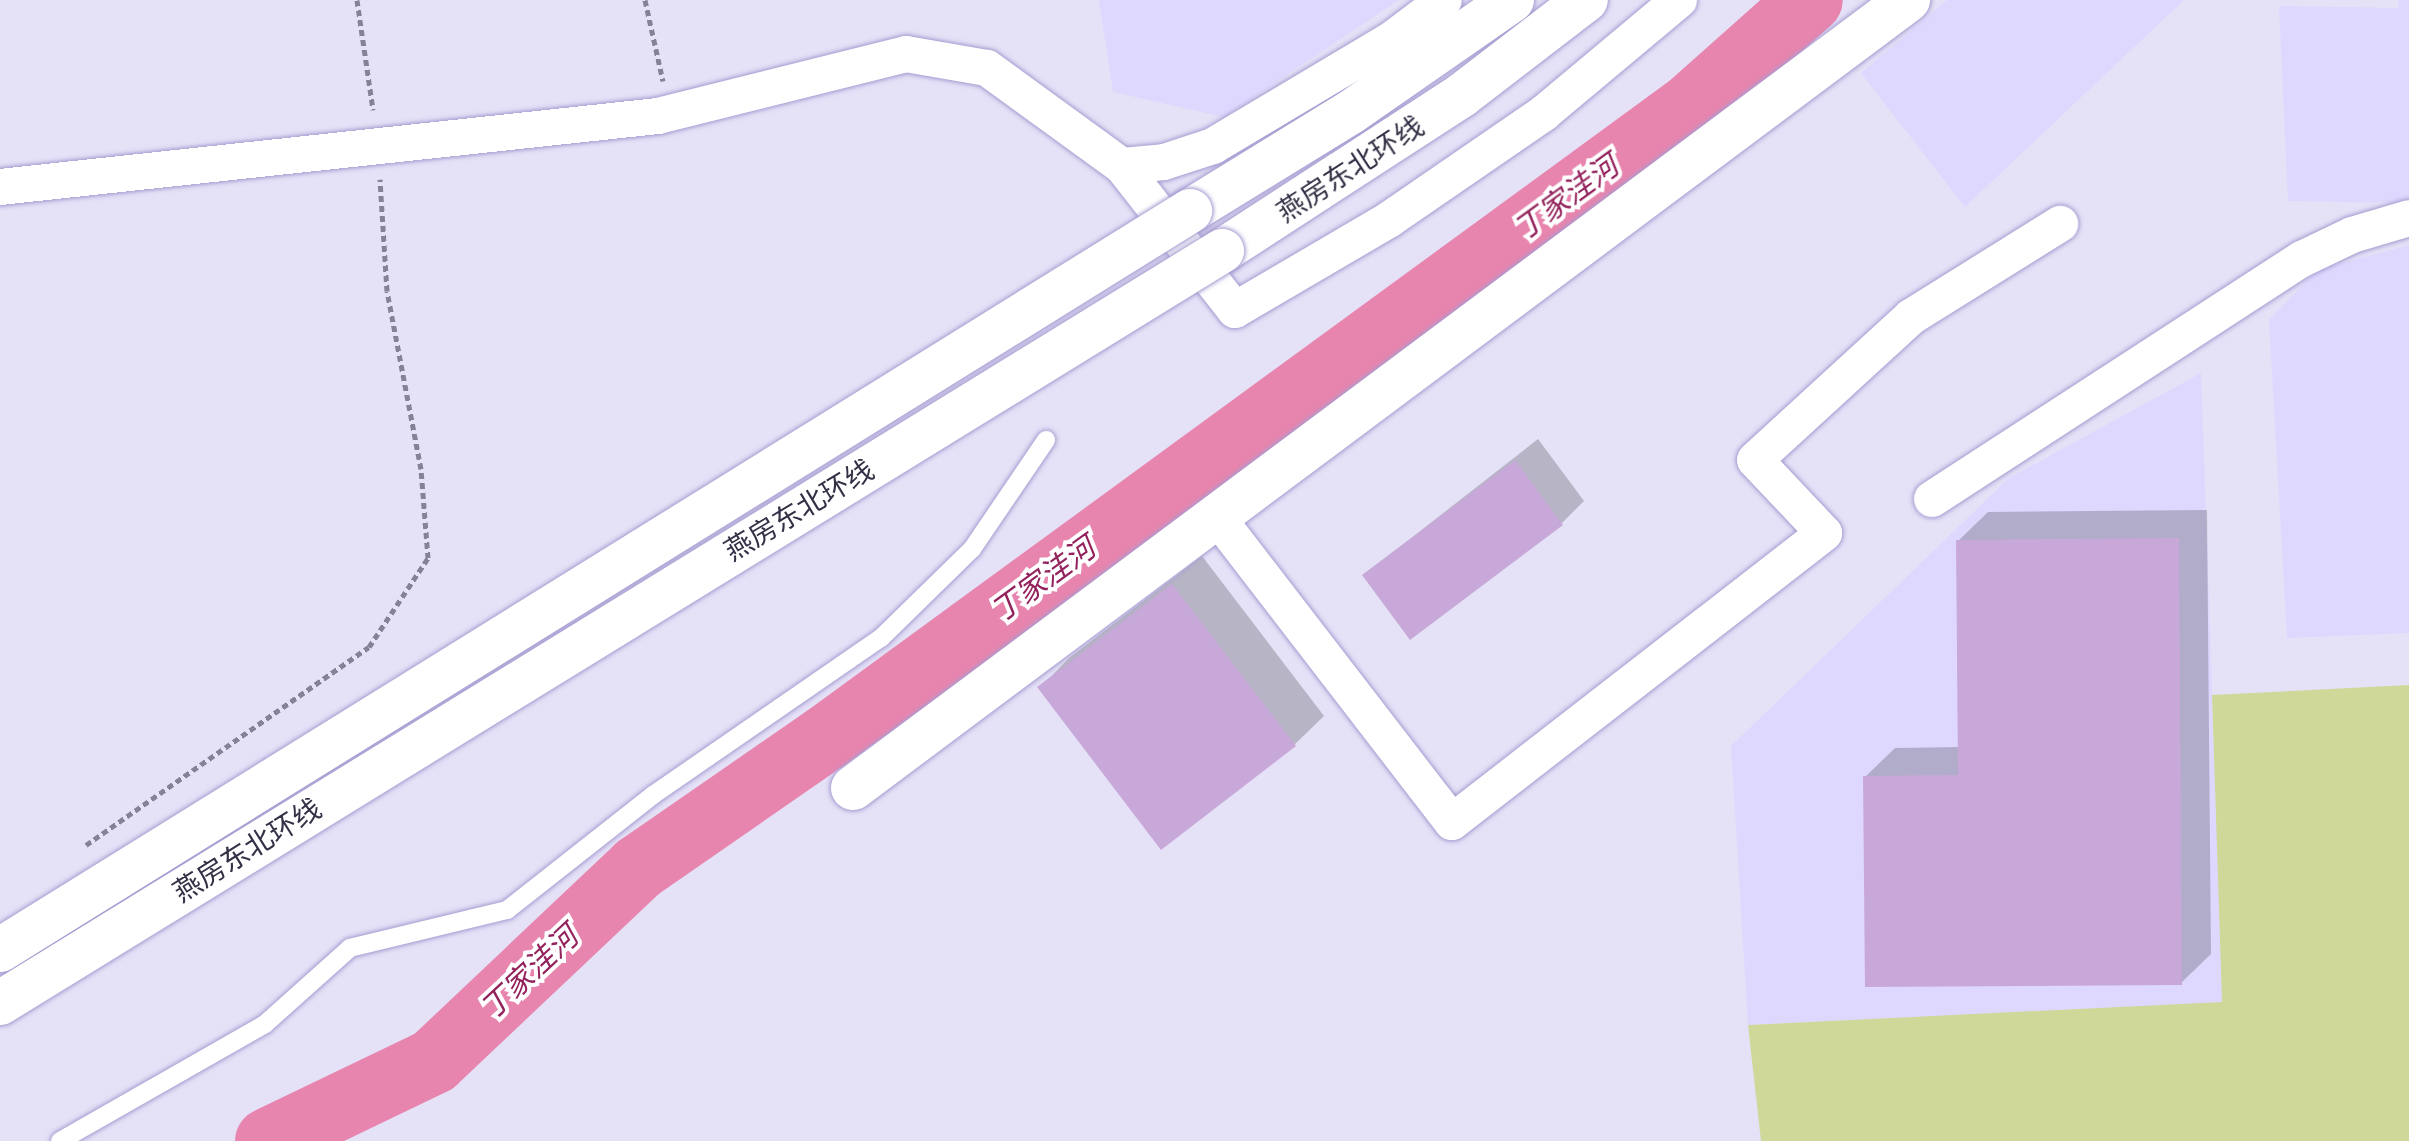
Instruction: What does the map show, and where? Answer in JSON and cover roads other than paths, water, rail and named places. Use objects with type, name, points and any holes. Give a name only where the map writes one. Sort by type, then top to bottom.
[{"type":"main road","name":"燕房东北环线","points":[[0,950],[1351,112],[1512,0]]},
{"type":"main road","name":"燕房东北环线","points":[[0,1003],[1222,251],[1462,95],[1586,0]]},
{"type":"main road","points":[[853,788],[1908,0]]},
{"type":"street","points":[[1122,166],[1164,162],[1213,146],[1391,40],[1444,0]]},
{"type":"street","points":[[0,187],[378,148],[670,113],[906,54],[987,68],[1122,166],[1235,310],[1390,219],[1544,113],[1679,0]]},
{"type":"street","points":[[1932,499],[2302,259],[2352,235],[2409,218]]},
{"type":"street","points":[[1217,517],[1452,822],[1824,533],[1755,460],[1911,317],[2060,224]]},
{"type":"lane","points":[[60,1141],[265,1024],[350,948],[507,910],[653,795],[881,638],[972,549],[1046,440]]},
{"type":"waterway","name":"丁家洼河","points":[[268,1141],[434,1061],[638,868],[826,738],[1691,106],[1810,0]]}]
